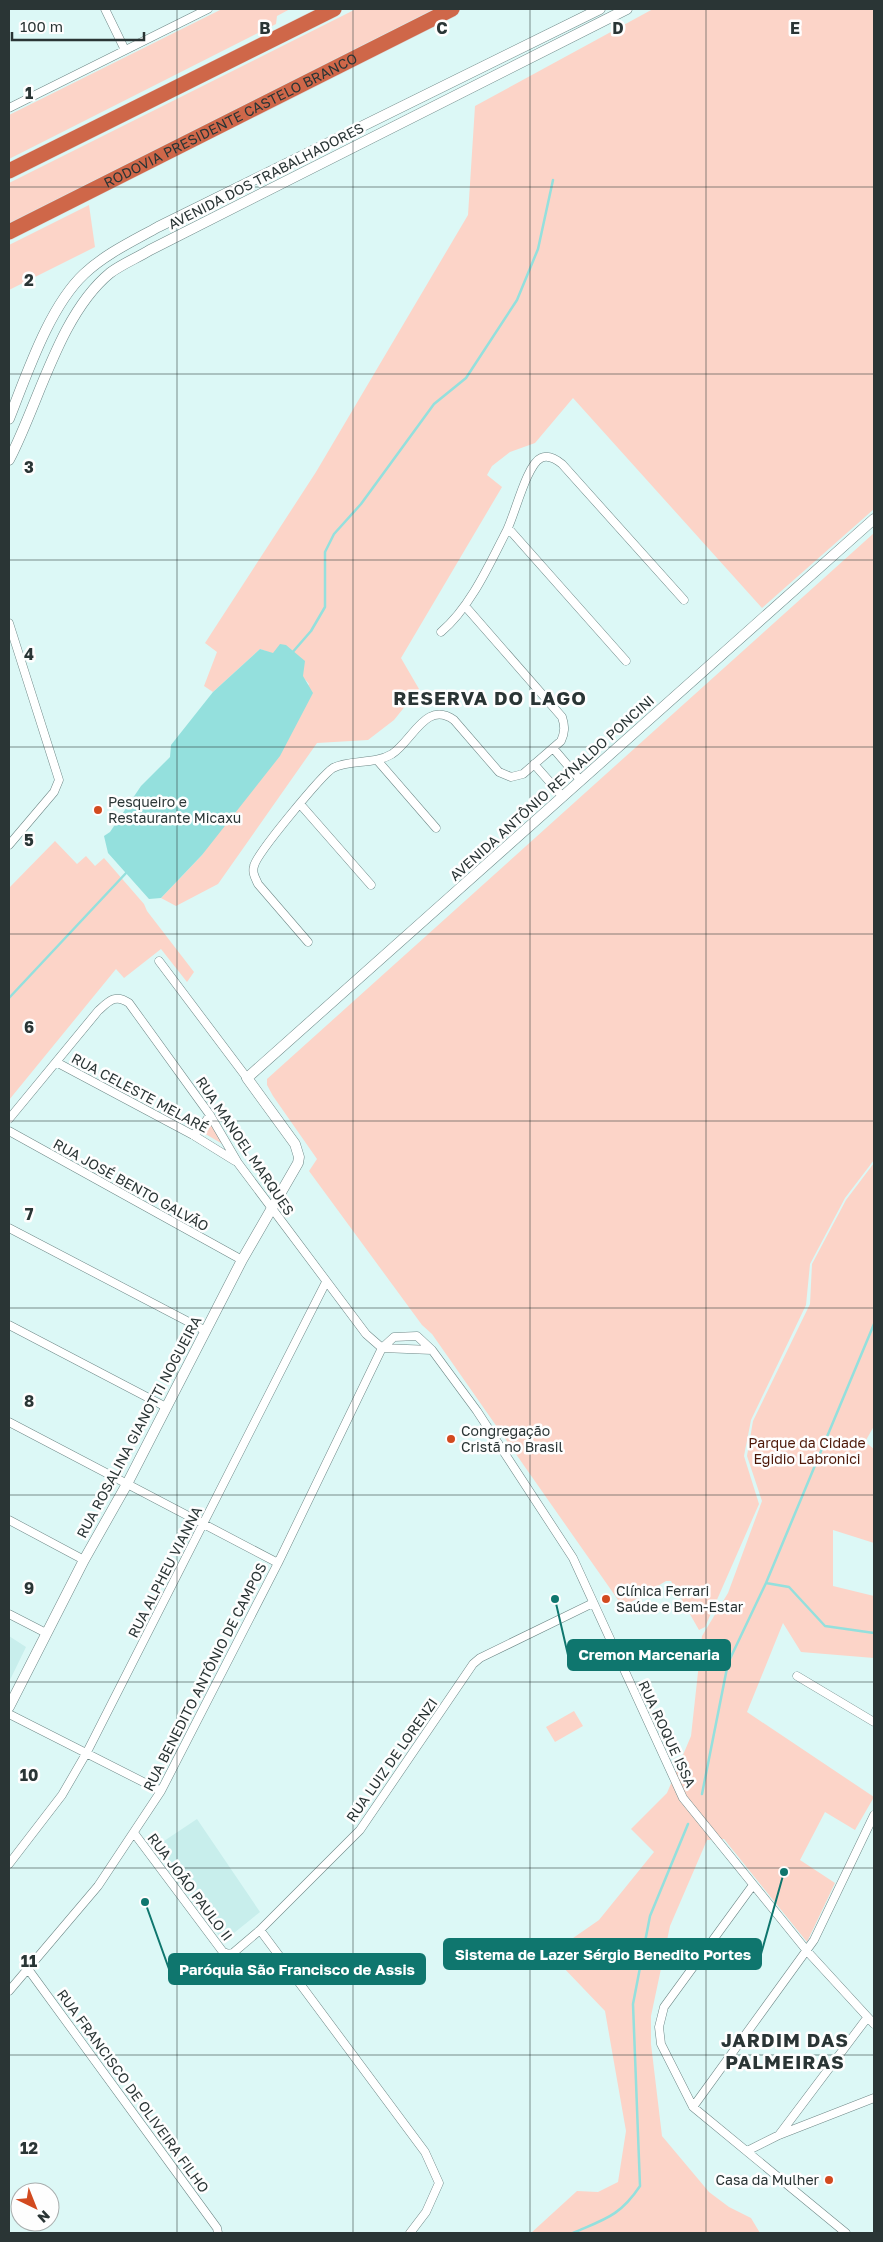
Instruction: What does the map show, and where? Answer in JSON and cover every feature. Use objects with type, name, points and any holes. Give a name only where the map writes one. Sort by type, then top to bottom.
[{"type":"highway","points":[[9,171],[334,9]]},
{"type":"highway","name":"RODOVIA PRESIDENTE CASTELO BRANCO","points":[[9,232],[452,9]]},
{"type":"street","points":[[105,9],[125,50]]},
{"type":"street","points":[[9,108],[208,9]]},
{"type":"street","name":"AVENIDA DOS TRABALHADORES","points":[[9,419],[55,311],[84,274],[104,258],[158,227],[600,9]]},
{"type":"street","name":"AVENIDA DOS TRABALHADORES","points":[[9,460],[57,351],[78,309],[93,290],[111,273],[150,250],[627,9]]},
{"type":"street","points":[[368,123],[373,136]]},
{"type":"street","points":[[441,632],[452,624],[465,606],[508,528],[533,466],[541,458],[553,458],[562,464],[684,600]]},
{"type":"street","name":"AVENIDA ANTÔNIO REYNALDO PONCINI","points":[[247,1078],[874,519]]},
{"type":"street","points":[[508,528],[626,661]]},
{"type":"street","points":[[308,942],[258,884],[253,874],[254,864],[261,852],[300,804],[333,768],[377,760],[391,754],[402,746],[429,716],[438,713],[454,720],[499,772],[512,777],[523,774],[561,741],[565,729],[562,717],[465,606]]},
{"type":"street","points":[[9,624],[59,780],[54,792],[9,845]]},
{"type":"street","points":[[552,748],[582,781]]},
{"type":"street","points":[[377,760],[436,828]]},
{"type":"street","points":[[534,764],[563,797]]},
{"type":"street","points":[[300,804],[372,885]]},
{"type":"street","points":[[159,961],[247,1078]]},
{"type":"street","name":"RUA MANOEL MARQUES","points":[[56,1062],[109,1001],[116,998],[129,1003],[210,1115],[238,1163],[366,1334],[382,1348]]},
{"type":"street","points":[[9,1119],[56,1062]]},
{"type":"street","name":"RUA CELESTE MELARÉ","points":[[56,1062],[193,1135],[238,1163]]},
{"type":"street","name":"RUA ROSALINA GIANOTTI NOGUEIRA","points":[[9,1707],[84,1560],[127,1484],[242,1260],[298,1163],[298,1152],[295,1144],[247,1078]]},
{"type":"street","points":[[193,1135],[202,1127],[210,1115]]},
{"type":"street","name":"RUA JOSÉ BENTO GALVÃO","points":[[9,1131],[242,1260]]},
{"type":"street","points":[[9,1228],[206,1331]]},
{"type":"street","name":"RUA ALPHEU VIANNA","points":[[9,1864],[62,1795],[87,1752],[326,1282]]},
{"type":"street","points":[[9,1325],[166,1407]]},
{"type":"street","name":"RUA ROQUE ISSA","points":[[382,1348],[394,1337],[417,1336],[432,1350],[477,1412],[573,1558],[683,1798],[807,1951],[874,2024]]},
{"type":"street","points":[[382,1348],[432,1350]]},
{"type":"street","name":"RUA BENEDITO ANTÔNIO DE CAMPOS","points":[[9,1991],[98,1886],[161,1791],[278,1562],[382,1348]]},
{"type":"street","points":[[9,1422],[278,1562]]},
{"type":"street","points":[[9,1520],[84,1560]]},
{"type":"street","name":"RUA LUIZ DE LORENZI","points":[[227,1954],[238,1950],[260,1930],[360,1830],[473,1664],[480,1658],[593,1603]]},
{"type":"street","points":[[9,1614],[46,1633]]},
{"type":"street","points":[[797,1676],[874,1722]]},
{"type":"street","points":[[9,1714],[161,1791]]},
{"type":"street","points":[[693,2107],[807,1951],[874,1815]]},
{"type":"street","name":"RUA JOÃO PAULO II","points":[[134,1833],[223,1952],[227,1954]]},
{"type":"street","points":[[753,1885],[664,2007],[660,2020],[661,2044],[693,2107],[846,2233]]},
{"type":"street","points":[[260,1930],[424,2152],[439,2183],[426,2212],[410,2233]]},
{"type":"street","name":"RUA FRANCISCO DE OLIVEIRA FILHO","points":[[28,1969],[217,2231],[226,2233]]},
{"type":"street","points":[[779,2134],[868,2018]]},
{"type":"street","points":[[747,2151],[779,2134],[874,2098]]},
{"type":"shaded area","points":[[9,1636],[26,1647],[9,1682]]},
{"type":"shaded area","points":[[197,1819],[260,1912],[229,1937],[219,1936],[158,1845]]},
{"type":"green space","points":[[222,9],[290,9],[277,16],[276,24],[9,159],[9,115]]},
{"type":"green space","points":[[356,9],[434,9],[9,223],[9,183]]},
{"type":"green space","points":[[653,9],[873,9],[874,11],[874,509],[762,608],[573,398],[535,443],[510,452],[492,466],[487,475],[502,487],[401,658],[419,689],[394,720],[368,740],[317,743],[218,884],[176,906],[161,898],[202,855],[309,684],[287,663],[260,649],[213,692],[204,686],[217,652],[205,643],[316,472],[468,215],[475,106]]},
{"type":"green space","points":[[89,205],[95,247],[9,290],[9,245]]},
{"type":"green space","points":[[874,533],[874,1160],[845,1198],[810,1264],[806,1305],[751,1420],[744,1456],[759,1504],[705,1627],[699,1630],[671,1581],[666,1581],[623,1607],[432,1334],[422,1325],[309,1171],[317,1159],[273,1096],[267,1085],[267,1079]]},
{"type":"green space","points":[[55,841],[77,864],[86,856],[95,866],[104,858],[144,904],[147,911],[194,972],[187,982],[161,949],[124,978],[116,969],[9,1100],[9,888]]},
{"type":"green space","points":[[212,1122],[226,1146],[202,1132]]},
{"type":"green space","name":"Parque da Cidade Egidio Labronici","points":[[874,1163],[874,1426],[865,1442],[874,1449],[874,1543],[833,1530],[833,1586],[874,1596],[874,1658],[801,1652],[783,1623],[747,1712],[874,1797],[855,1830],[825,1812],[800,1860],[835,1883],[807,1942],[724,1839],[707,1840],[670,1926],[651,2016],[651,2044],[662,2136],[709,2192],[729,2207],[751,2218],[760,2233],[531,2233],[577,2191],[598,2192],[618,2182],[626,2131],[605,2011],[560,1964],[563,1945],[599,1920],[654,1852],[631,1829],[667,1793],[691,1736],[702,1636],[728,1593],[762,1501],[747,1456],[753,1421],[810,1304],[812,1264],[846,1200]]},
{"type":"green space","points":[[574,1711],[583,1726],[555,1742],[546,1727]]},
{"type":"water","points":[[280,644],[286,645],[305,661],[303,676],[313,693],[280,756],[202,855],[161,898],[149,899],[108,853],[104,836],[110,832],[141,786],[170,757],[171,745],[213,692],[260,649],[273,653]]},
{"type":"waterway","points":[[291,654],[311,631],[325,607],[325,552],[334,534],[361,504],[434,404],[466,378],[517,300],[538,249],[553,180]]},
{"type":"waterway","points":[[9,998],[127,872]]},
{"type":"waterway","points":[[702,1794],[728,1663],[766,1583],[874,1324]]},
{"type":"waterway","points":[[766,1583],[789,1587],[825,1626],[874,1633]]},
{"type":"waterway","points":[[573,2233],[611,2216],[626,2204],[640,2186],[633,2004],[650,1916],[688,1824]]},
{"type":"place","name":"Pesqueiro e Restaurante Micaxu","points":[[98,810]]},
{"type":"place","name":"Congregação Cristã no Brasil","points":[[451,1439]]},
{"type":"place","name":"Cremon Marcenaria","points":[[555,1599]]},
{"type":"place","name":"Clínica Ferrari Saúde e Bem-Estar","points":[[606,1599]]},
{"type":"place","name":"Sistema de Lazer Sérgio Benedito Portes","points":[[784,1872]]},
{"type":"place","name":"Paróquia São Francisco de Assis","points":[[145,1902]]},
{"type":"place","name":"Casa da Mulher","points":[[829,2180]]},
{"type":"district","name":"RESERVA DO LAGO","points":[[490,698]]},
{"type":"district","name":"JARDIM DAS PALMEIRAS","points":[[785,2051]]}]
